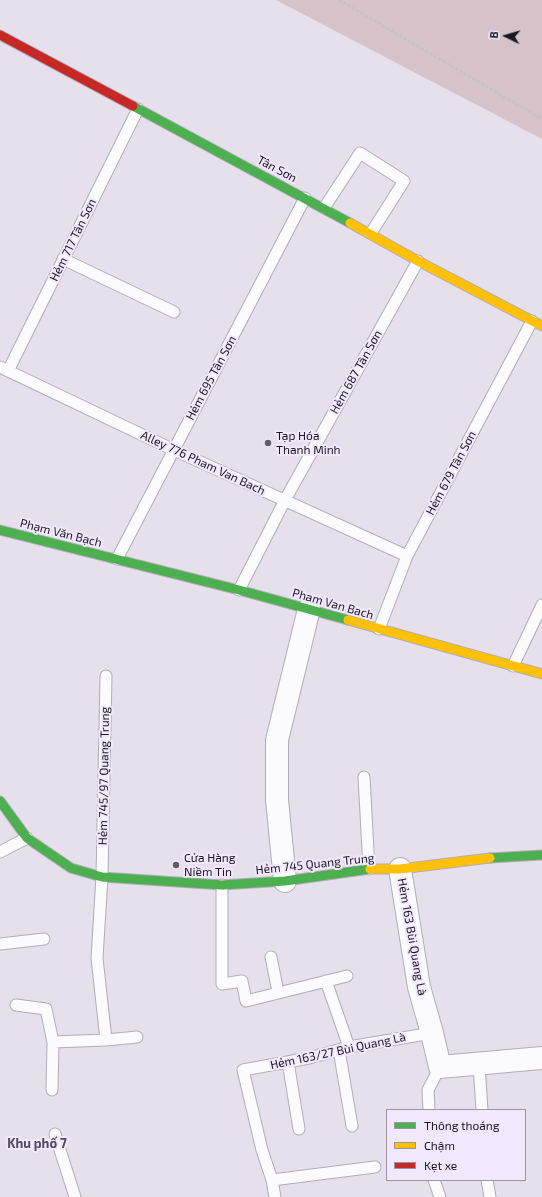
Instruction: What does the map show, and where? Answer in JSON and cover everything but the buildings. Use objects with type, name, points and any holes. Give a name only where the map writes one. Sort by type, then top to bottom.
[{"type":"street","name":"Tân Sơn","points":[[0,36],[542,326]]},
{"type":"street","name":"Phạm Văn Bạch","points":[[0,530],[117,559]]},
{"type":"street","name":"Pham Van Bach","points":[[117,559],[239,590],[542,674]]},
{"type":"street","points":[[285,881],[277,800],[278,740],[309,609]]},
{"type":"street","name":"Hẻm 745 Quang Trung","points":[[0,801],[27,838],[71,868],[102,877],[222,885],[285,881],[369,869],[400,869],[488,858],[542,855]]},
{"type":"street","name":"Hẻm 163 Bùi Quang Là","points":[[400,869],[419,987],[440,1068]]},
{"type":"street","points":[[440,1068],[542,1058]]},
{"type":"lane","name":"Hẻm 717 Tân Sơn","points":[[4,369],[64,259],[138,109]]},
{"type":"lane","points":[[324,208],[360,153],[404,181],[370,233]]},
{"type":"lane","name":"Hẻm 695 Tân Sơn","points":[[117,559],[305,198]]},
{"type":"lane","points":[[64,259],[174,312]]},
{"type":"lane","name":"Hẻm 687 Tân Sơn","points":[[239,590],[285,500],[418,261]]},
{"type":"lane","name":"Hẻm 679 Tân Sơn","points":[[379,629],[407,556],[532,321]]},
{"type":"lane","name":"Alley 776 Pham Van Bach","points":[[4,369],[174,450],[407,556]]},
{"type":"lane","points":[[513,666],[542,605]]},
{"type":"lane","name":"Hẻm 745/97 Quang Trung","points":[[106,676],[102,877],[97,958],[106,1040]]},
{"type":"lane","points":[[364,777],[369,869]]},
{"type":"lane","points":[[0,852],[27,838]]},
{"type":"lane","points":[[222,885],[222,984],[242,981],[246,1001],[347,976]]},
{"type":"lane","points":[[0,944],[44,939]]},
{"type":"lane","points":[[271,957],[278,992]]},
{"type":"lane","points":[[326,981],[344,1048],[352,1126]]},
{"type":"lane","points":[[16,1005],[46,1009],[53,1042],[52,1090]]},
{"type":"lane","name":"Hẻm 163/27 Bùi Quang Là","points":[[272,1180],[262,1150],[244,1070],[288,1062],[344,1048],[432,1033]]},
{"type":"lane","points":[[53,1042],[137,1037]]},
{"type":"lane","points":[[288,1062],[299,1129]]},
{"type":"lane","points":[[479,1064],[482,1109]]},
{"type":"lane","points":[[429,1109],[428,1090],[440,1068]]},
{"type":"lane","points":[[55,1134],[75,1197]]},
{"type":"lane","points":[[275,1197],[272,1180],[375,1167]]},
{"type":"lane","points":[[434,1181],[440,1197]]},
{"type":"lane","points":[[487,1181],[490,1197]]},
{"type":"path","points":[[339,0],[542,119]]},
{"type":"shaded area","points":[[276,0],[542,0],[542,139]]},
{"type":"traffic: fast","points":[[133,106],[350,223]]},
{"type":"traffic: fast","points":[[0,530],[239,590],[348,620]]},
{"type":"traffic: fast","points":[[0,801],[27,838],[71,868],[102,877],[222,885],[285,881],[370,869]]},
{"type":"traffic: fast","points":[[490,858],[542,855]]},
{"type":"traffic: slow","points":[[350,223],[418,261],[542,326]]},
{"type":"traffic: slow","points":[[348,620],[542,674]]},
{"type":"traffic: slow","points":[[370,869],[400,869],[490,858]]},
{"type":"traffic: jam","points":[[0,35],[133,106]]},
{"type":"place","name":"Tạp Hóa Thanh Minh","points":[[268,443]]},
{"type":"place","name":"Cửa Hàng Niềm Tin","points":[[176,865]]},
{"type":"district","name":"Khu phố 7","points":[[37,1144]]}]
